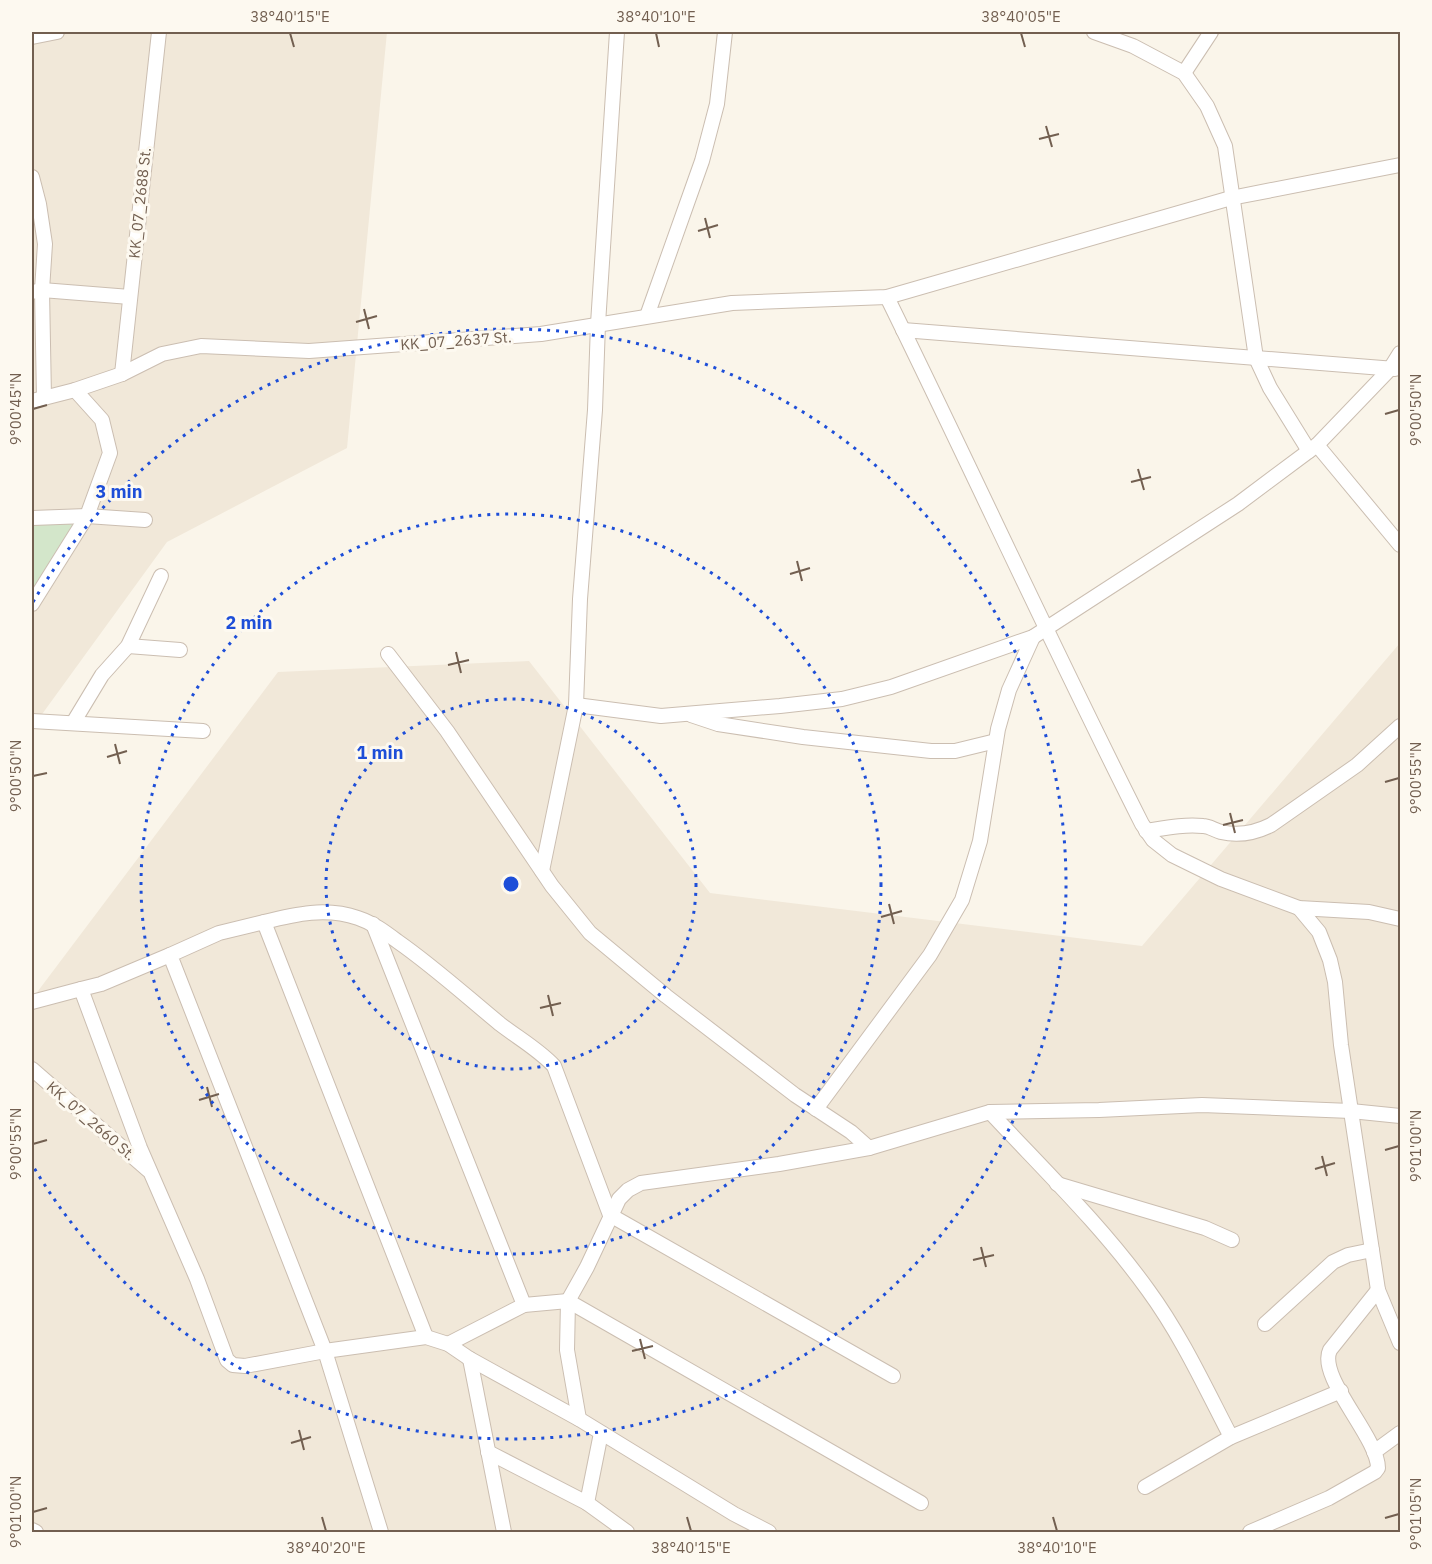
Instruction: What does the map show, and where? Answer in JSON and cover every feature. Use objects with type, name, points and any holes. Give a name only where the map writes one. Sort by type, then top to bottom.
[{"type":"street","points":[[32,37],[57,32]]},
{"type":"street","name":"KK_07_2688 St.","points":[[122,374],[159,32]]},
{"type":"street","points":[[542,871],[576,705],[580,600],[595,410],[598,324],[617,32]]},
{"type":"street","points":[[647,316],[702,160],[717,104],[725,32]]},
{"type":"street","points":[[1094,32],[1133,46],[1184,73],[1208,106],[1225,146],[1256,358],[1270,388],[1313,448],[1401,545]]},
{"type":"street","points":[[1184,73],[1211,32]]},
{"type":"street","name":"KK_07_2637 St.","points":[[38,400],[122,374],[162,354],[201,346],[309,351],[541,334],[732,303],[887,297],[1231,198],[1401,165]]},
{"type":"street","points":[[32,177],[35,205],[45,244],[37,291],[38,400]]},
{"type":"street","points":[[37,291],[130,297]]},
{"type":"street","points":[[887,297],[973,473],[1074,690],[1146,831],[1153,840],[1172,855],[1221,879],[1299,908],[1369,912],[1401,919]]},
{"type":"street","points":[[903,330],[1395,369]]},
{"type":"street","points":[[576,705],[661,716],[842,699],[891,687],[1033,638],[1238,504],[1313,448],[1395,369],[1401,353]]},
{"type":"street","points":[[32,604],[87,516],[110,453],[102,420],[75,390]]},
{"type":"street","points":[[32,518],[87,516],[145,520]]},
{"type":"street","points":[[73,723],[102,675],[128,646],[161,576]]},
{"type":"street","points":[[816,1109],[930,955],[962,900],[980,841],[996,741],[1009,690],[1033,638]]},
{"type":"street","points":[[128,646],[180,650]]},
{"type":"street","points":[[388,654],[447,731],[542,871],[590,933],[666,996],[816,1109],[851,1132],[869,1148]]},
{"type":"street","points":[[686,714],[718,724],[931,751],[955,751],[996,741]]},
{"type":"street","points":[[32,721],[203,731]]},
{"type":"street","points":[[1146,831],[1187,825],[1206,826],[1221,832],[1259,831],[1357,765],[1401,726]]},
{"type":"street","points":[[1299,908],[1319,932],[1330,960],[1378,1290],[1401,1343]]},
{"type":"street","points":[[32,1002],[101,984],[219,933],[297,913],[328,911],[373,924],[425,960],[502,1026],[542,1054],[554,1066],[610,1215],[893,1376]]},
{"type":"street","points":[[264,922],[426,1337]]},
{"type":"street","points":[[373,924],[524,1305]]},
{"type":"street","points":[[170,955],[325,1351],[381,1533]]},
{"type":"street","points":[[81,989],[151,1173],[197,1279],[227,1360],[233,1365],[244,1366],[325,1351],[426,1337],[448,1344],[470,1359],[579,1419],[769,1533]]},
{"type":"street","name":"KK_07_2660 St.","points":[[32,1069],[151,1173]]},
{"type":"street","points":[[579,1419],[567,1350],[567,1301],[587,1268],[619,1199],[628,1190],[641,1183],[779,1164],[869,1148],[990,1112],[1202,1105],[1351,1111],[1401,1116]]},
{"type":"street","points":[[990,1112],[1118,1250],[1149,1291],[1176,1333],[1231,1437]]},
{"type":"street","points":[[1057,1184],[1205,1228],[1233,1240]]},
{"type":"street","points":[[1265,1324],[1333,1262],[1348,1255],[1372,1250]]},
{"type":"street","points":[[1250,1533],[1321,1502],[1375,1472],[1378,1462],[1374,1452],[1341,1391],[1327,1356],[1378,1290]]},
{"type":"street","points":[[448,1344],[524,1305],[567,1301],[921,1503]]},
{"type":"street","points":[[470,1359],[504,1533]]},
{"type":"street","points":[[1145,1487],[1231,1437],[1341,1391]]},
{"type":"street","points":[[587,1503],[601,1433]]},
{"type":"street","points":[[1374,1452],[1401,1433]]},
{"type":"street","points":[[488,1452],[587,1503],[627,1533]]},
{"type":"street","points":[[32,1530],[36,1533]]},
{"type":"shaded area","points":[[32,32],[387,32],[347,448],[167,542],[32,728]]},
{"type":"shaded area","points":[[1400,643],[1400,1532],[32,1532],[32,999],[278,672],[529,661],[710,893],[1142,946]]},
{"type":"green space","points":[[87,516],[32,604],[32,518]]}]
